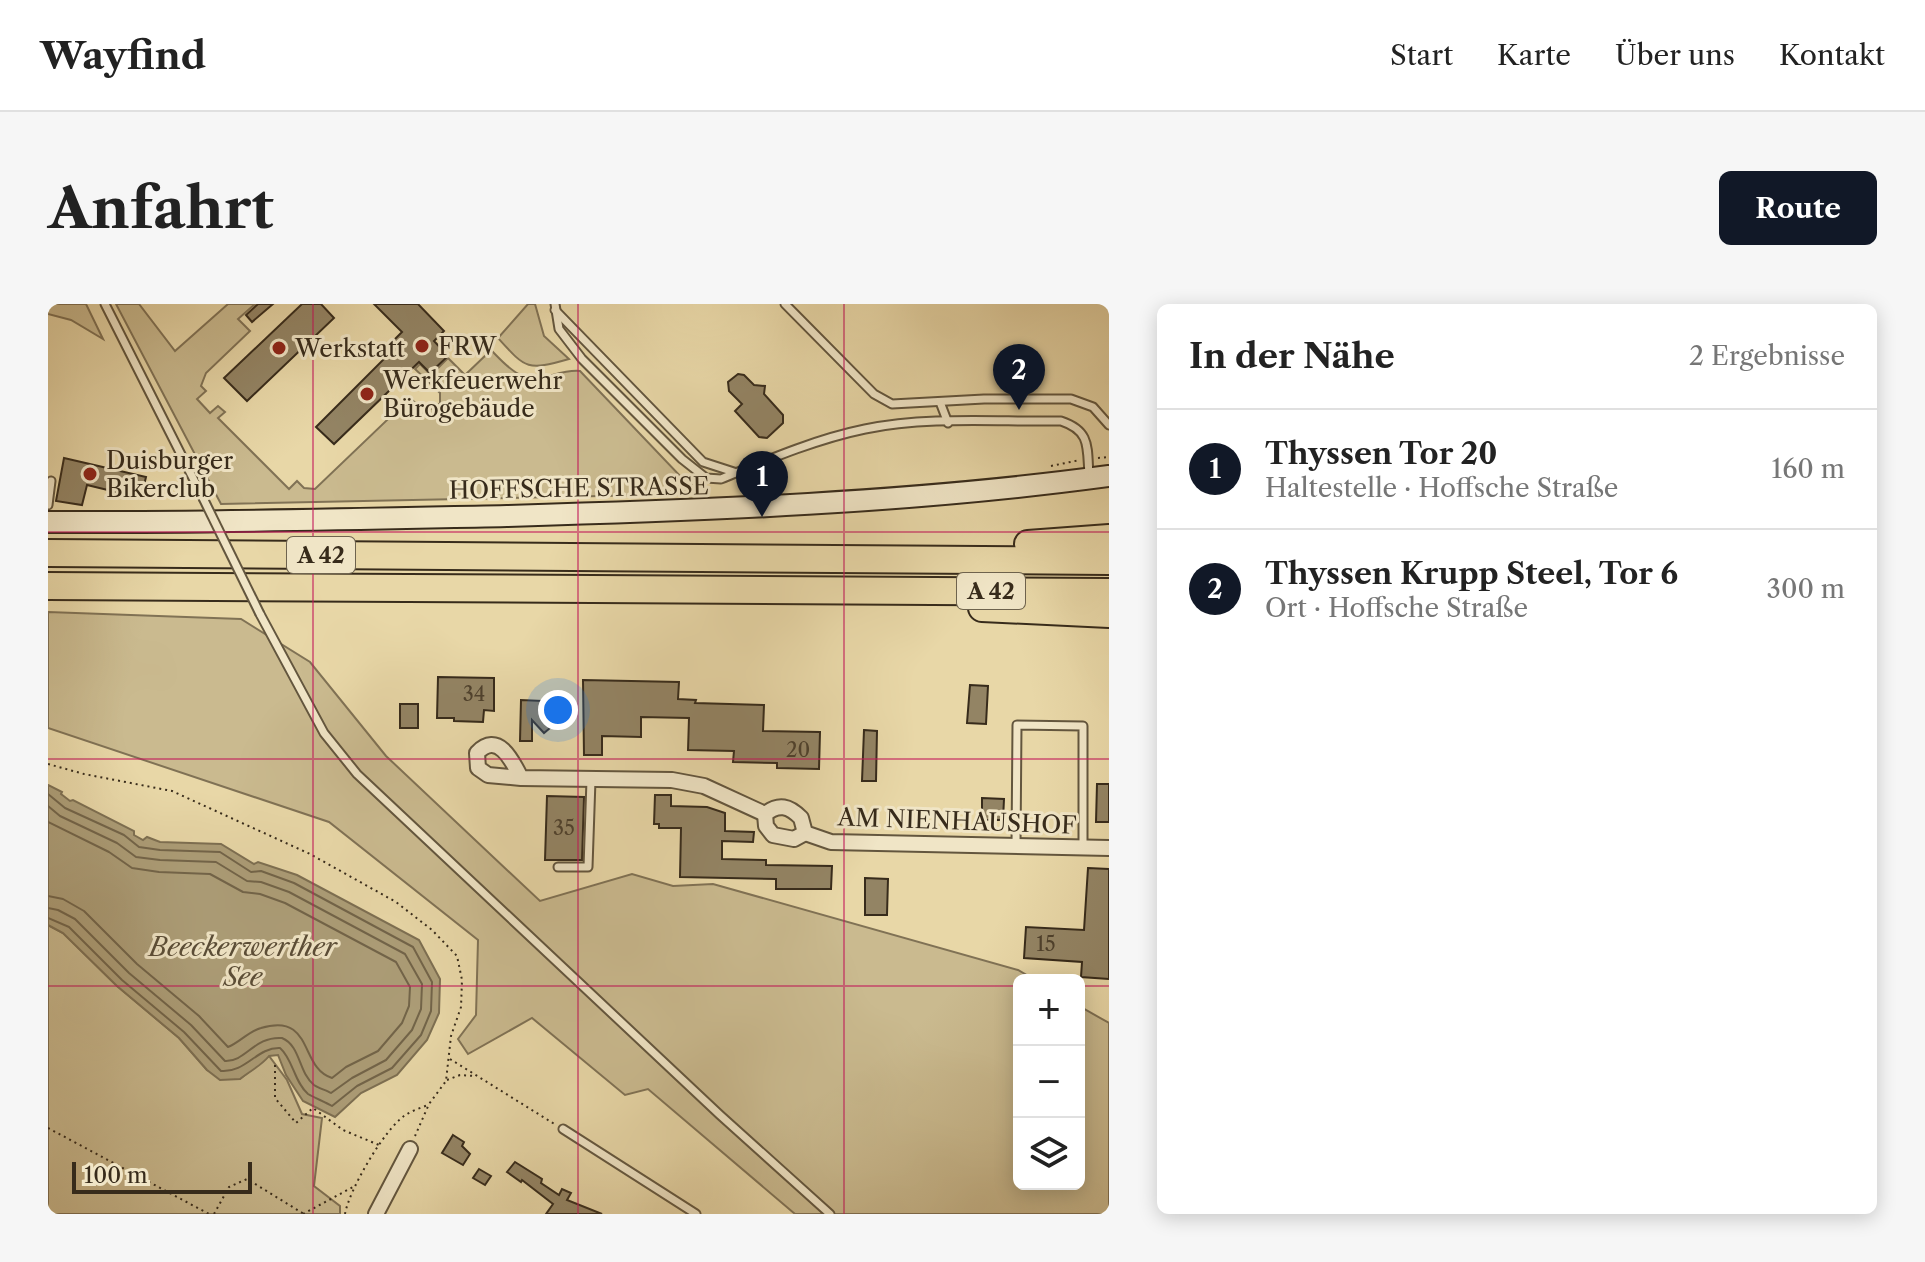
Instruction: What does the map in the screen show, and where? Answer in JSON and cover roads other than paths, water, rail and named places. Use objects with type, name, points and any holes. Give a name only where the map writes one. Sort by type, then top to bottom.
[{"type":"highway","points":[[909,560],[1004,545],[1109,538]]},
{"type":"highway","name":"A 42","points":[[48,553],[1109,561]]},
{"type":"highway","name":"A 42","points":[[48,586],[1109,592]]},
{"type":"highway","points":[[873,591],[927,607],[1109,614]]},
{"type":"street","name":"HOFFSCHE STRASSE","points":[[48,522],[205,523],[720,510],[897,499],[1099,477]]},
{"type":"street","name":"AM NIENHAUSHOF","points":[[521,778],[672,780],[704,786],[765,814]]},
{"type":"street","name":"AM NIENHAUSHOF","points":[[765,814],[774,807],[784,806],[793,810],[801,818],[805,833]]},
{"type":"street","name":"AM NIENHAUSHOF","points":[[765,814],[766,826],[773,835],[794,839],[805,833],[831,842],[1109,848]]},
{"type":"street","points":[[376,1214],[410,1149]]},
{"type":"lane","points":[[105,304],[260,614],[324,733],[357,774],[720,1115],[830,1214]]},
{"type":"lane","points":[[785,304],[860,381],[892,404],[1053,397],[1071,399],[1093,407],[1108,422]]},
{"type":"lane","points":[[555,307],[703,462],[737,473]]},
{"type":"lane","points":[[555,307],[559,329],[582,359],[682,459],[701,476],[710,479],[721,479],[826,439],[894,424],[1061,421],[1076,426],[1084,433],[1099,477]]},
{"type":"lane","points":[[940,402],[948,423]]},
{"type":"lane","points":[[892,404],[894,424]]},
{"type":"lane","points":[[48,505],[51,481]]},
{"type":"lane","points":[[1016,846],[1017,725],[1083,726],[1083,847]]},
{"type":"lane","points":[[558,867],[588,867],[591,778]]},
{"type":"lane","points":[[563,1129],[696,1214]]},
{"type":"water","name":"Beeckerwerther See","points":[[48,785],[62,792],[70,801],[134,831],[134,835],[143,840],[147,837],[160,842],[221,844],[254,864],[258,862],[297,875],[419,940],[440,979],[439,1013],[427,1040],[397,1075],[361,1093],[335,1117],[303,1101],[286,1075],[278,1055],[269,1056],[240,1079],[220,1080],[179,1038],[117,986],[63,933],[48,925]]},
{"type":"place","name":"FRW","points":[[422,346]]},
{"type":"place","name":"Werkstatt","points":[[279,348]]},
{"type":"place","name":"Werkfeuerwehr Bürogebäude","points":[[367,394]]},
{"type":"place","name":"Thyssen Krupp Steel, Tor 6","points":[[1019,410]]},
{"type":"place","name":"Duisburger Bikerclub","points":[[90,474]]},
{"type":"place","name":"Thyssen Tor 20","points":[[762,517]]}]
